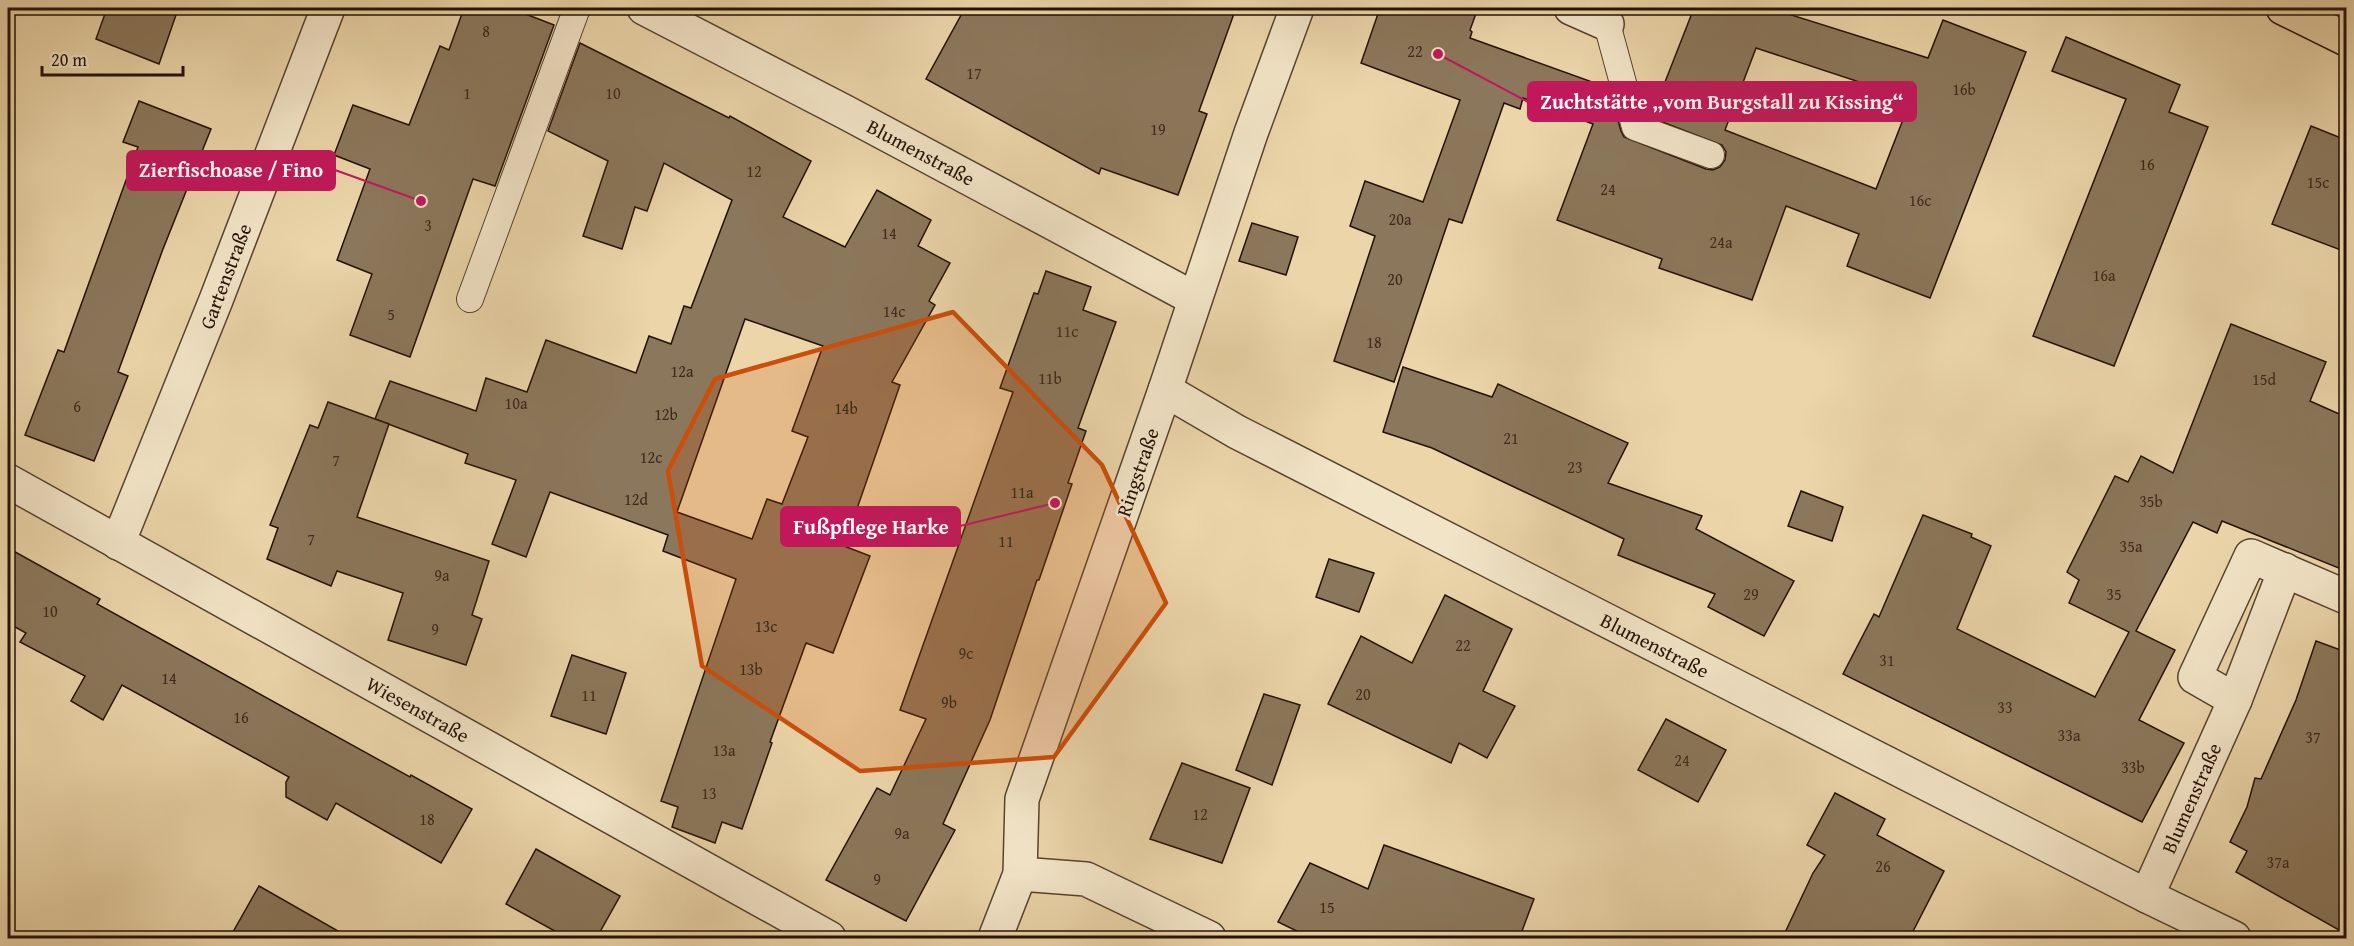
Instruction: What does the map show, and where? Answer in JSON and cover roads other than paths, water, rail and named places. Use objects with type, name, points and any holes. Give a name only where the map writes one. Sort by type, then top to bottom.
[{"type":"main road","points":[[2283,8],[2346,39]]},
{"type":"street","name":"Gartenstraße","points":[[118,543],[207,322],[328,8]]},
{"type":"street","name":"Blumenstraße","points":[[644,8],[855,117],[1195,299]]},
{"type":"street","name":"Ringstraße","points":[[995,939],[1020,874],[1022,799],[1165,390],[1251,133],[1297,8]]},
{"type":"street","points":[[1571,8],[1607,24]]},
{"type":"street","name":"Blumenstraße","points":[[1165,390],[1238,432],[2234,939]]},
{"type":"street","name":"Wiesenstraße","points":[[8,481],[829,939]]},
{"type":"street","points":[[2235,700],[2195,677],[2251,556],[2346,597]]},
{"type":"street","name":"Blumenstraße","points":[[2147,896],[2235,700],[2285,570]]},
{"type":"street","points":[[1020,874],[1086,879],[1209,939]]},
{"type":"lane","points":[[470,298],[577,8]]},
{"type":"lane","points":[[1607,24],[1635,128],[1711,155]]},
{"type":"place","name":"Zuchtstätte „vom Burgstall zu Kissing“","points":[[1438,54]]},
{"type":"place","name":"Zierfischoase / Fino","points":[[421,201]]},
{"type":"place","name":"Fußpflege Harke","points":[[1055,503]]}]
